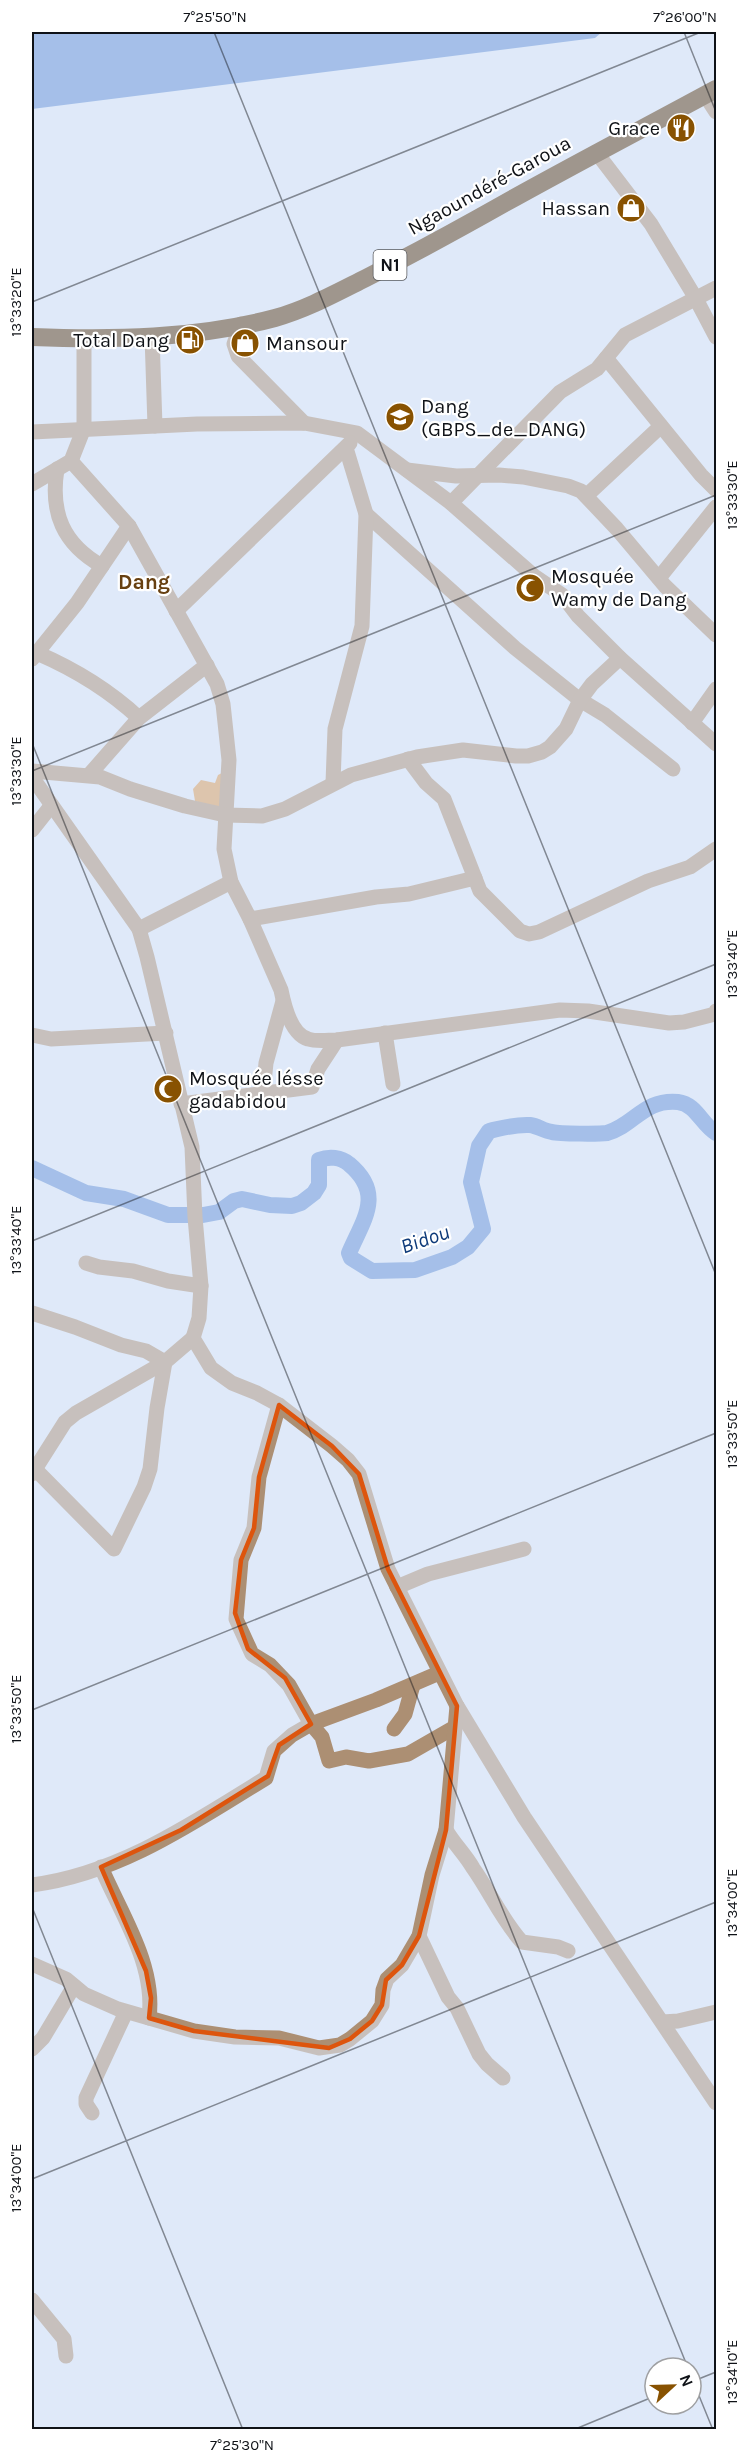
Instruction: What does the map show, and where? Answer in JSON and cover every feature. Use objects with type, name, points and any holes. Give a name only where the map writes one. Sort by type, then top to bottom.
[{"type":"highway","name":"Ngaoundéré-Garoua","points":[[32,336],[84,339],[152,336],[211,330],[273,318],[304,308],[436,242],[596,152],[711,92]]},
{"type":"street","points":[[711,92],[717,112]]},
{"type":"street","points":[[596,152],[651,224],[717,337]]},
{"type":"street","points":[[451,503],[560,392],[597,369],[625,335],[695,297],[717,288]]},
{"type":"street","points":[[241,324],[234,344],[238,356],[304,423]]},
{"type":"street","points":[[152,336],[156,426]]},
{"type":"street","points":[[32,484],[71,461],[84,428],[84,339]]},
{"type":"street","points":[[606,358],[701,475],[717,490]]},
{"type":"street","points":[[32,432],[84,428],[304,423],[357,433],[451,503],[534,576],[562,595],[578,616],[620,658],[717,744]]},
{"type":"street","points":[[586,496],[661,426]]},
{"type":"street","points":[[176,610],[276,512],[346,448],[357,433]]},
{"type":"street","points":[[333,783],[335,729],[362,626],[366,514],[346,448]]},
{"type":"street","points":[[71,461],[129,526],[207,665],[220,694],[227,730],[229,760],[224,849],[231,882],[250,919],[294,1025],[304,1038],[337,1040],[560,1010],[588,1011],[669,1023],[684,1022],[716,1013]]},
{"type":"street","points":[[57,469],[54,489],[60,521],[77,549],[102,566]]},
{"type":"street","points":[[404,469],[456,477],[499,474],[568,486],[586,496],[659,578],[717,635]]},
{"type":"street","points":[[659,578],[717,507]]},
{"type":"street","points":[[366,514],[515,648],[673,769]]},
{"type":"street","points":[[129,526],[77,603],[34,656],[101,688],[139,718]]},
{"type":"street","points":[[32,771],[90,775],[178,804],[225,815],[262,816],[285,809],[333,783],[360,772],[408,759],[464,750],[516,756],[528,756],[542,752],[550,747],[566,729],[580,700],[620,658]]},
{"type":"street","points":[[90,775],[139,718],[207,665]]},
{"type":"street","points":[[692,723],[717,689]]},
{"type":"street","points":[[408,759],[426,783],[444,799],[479,888],[520,931],[529,934],[539,932],[648,882],[690,867],[717,849]]},
{"type":"street","points":[[32,777],[139,929],[192,1147],[201,1286],[199,1318],[193,1338],[165,1362],[76,1413],[65,1422],[33,1471],[114,1549],[144,1487],[150,1469],[165,1362]]},
{"type":"street","points":[[32,830],[51,806]]},
{"type":"street","points":[[250,919],[376,897],[409,894],[475,878]]},
{"type":"street","points":[[139,929],[231,882]]},
{"type":"street","points":[[263,1092],[266,1063],[283,1001]]},
{"type":"street","points":[[32,1035],[51,1039],[166,1033]]},
{"type":"street","points":[[385,1033],[393,1084]]},
{"type":"street","points":[[181,1104],[312,1087],[318,1069],[337,1040]]},
{"type":"street","points":[[86,1263],[201,1286]]},
{"type":"street","points":[[32,1313],[121,1345],[146,1351],[165,1362]]},
{"type":"street","points":[[193,1338],[211,1368],[232,1383],[257,1393],[279,1406],[332,1446],[359,1474],[381,1552],[438,1673],[524,1817],[717,2103]]},
{"type":"street","points":[[279,1406],[259,1477],[254,1528],[241,1560],[235,1613],[248,1649],[255,1657],[285,1678],[311,1724],[322,1737],[327,1759],[331,1761],[346,1757],[369,1761],[413,1753],[455,1728]]},
{"type":"street","points":[[397,1587],[428,1574],[524,1550]]},
{"type":"street","points":[[32,1885],[79,1875],[101,1867],[128,1857],[181,1830],[266,1778],[274,1751],[279,1745],[311,1724],[438,1673]]},
{"type":"street","points":[[394,1729],[405,1714],[413,1684]]},
{"type":"street","points":[[32,1964],[66,1979],[84,1994],[126,2012],[194,2031],[218,2035],[279,2038],[319,2048],[340,2045],[350,2039],[372,2021],[382,2005],[383,1990],[387,1979],[402,1965],[419,1936],[432,1875],[446,1830],[457,1706]]},
{"type":"street","points":[[446,1830],[456,1848],[475,1869],[498,1910],[522,1942],[558,1947],[568,1951]]},
{"type":"street","points":[[101,1867],[146,1971],[151,1998],[149,2018]]},
{"type":"street","points":[[419,1936],[479,2054],[503,2078]]},
{"type":"street","points":[[32,2049],[43,2038],[74,1986]]},
{"type":"street","points":[[92,2113],[86,2104],[86,2098],[126,2012]]},
{"type":"street","points":[[663,2022],[717,2012]]},
{"type":"street","points":[[32,2300],[64,2339],[66,2356]]},
{"type":"highlighted area","points":[[279,1405],[332,1446],[359,1474],[388,1569],[457,1706],[446,1830],[419,1936],[402,1965],[386,1980],[382,2005],[372,2021],[350,2039],[329,2048],[194,2031],[149,2018],[151,1998],[146,1971],[101,1867],[181,1830],[268,1776],[279,1745],[311,1724],[285,1678],[248,1649],[235,1613],[241,1560],[254,1528],[259,1477]]},
{"type":"shaded area","points":[[222,773],[223,810],[195,801],[193,789],[201,780],[215,783],[218,775]]},
{"type":"water","points":[[32,32],[602,32],[595,38],[32,109]]},
{"type":"waterway","name":"Bidou","points":[[32,1168],[86,1193],[124,1199],[168,1215],[203,1215],[219,1212],[234,1201],[242,1199],[270,1205],[292,1206],[301,1203],[314,1193],[319,1185],[319,1160],[339,1159],[349,1164],[360,1175],[369,1197],[365,1218],[349,1253],[351,1258],[372,1271],[415,1270],[452,1257],[468,1247],[483,1229],[471,1182],[479,1146],[489,1131],[525,1125],[556,1133],[607,1133],[656,1104],[678,1102],[690,1107],[716,1133]]},
{"type":"place","name":"Grace","points":[[681,128]]},
{"type":"place","name":"Hassan","points":[[631,208]]},
{"type":"place","name":"Total Dang","points":[[190,340]]},
{"type":"place","name":"Mansour","points":[[245,343]]},
{"type":"place","name":"Dang (GBPS_de_DANG)","points":[[400,417]]},
{"type":"place","name":"Mosquée Wamy de Dang","points":[[530,588]]},
{"type":"place","name":"Mosquée lésse gadabidou","points":[[168,1089]]},
{"type":"district","name":"Dang","points":[[144,582]]}]
